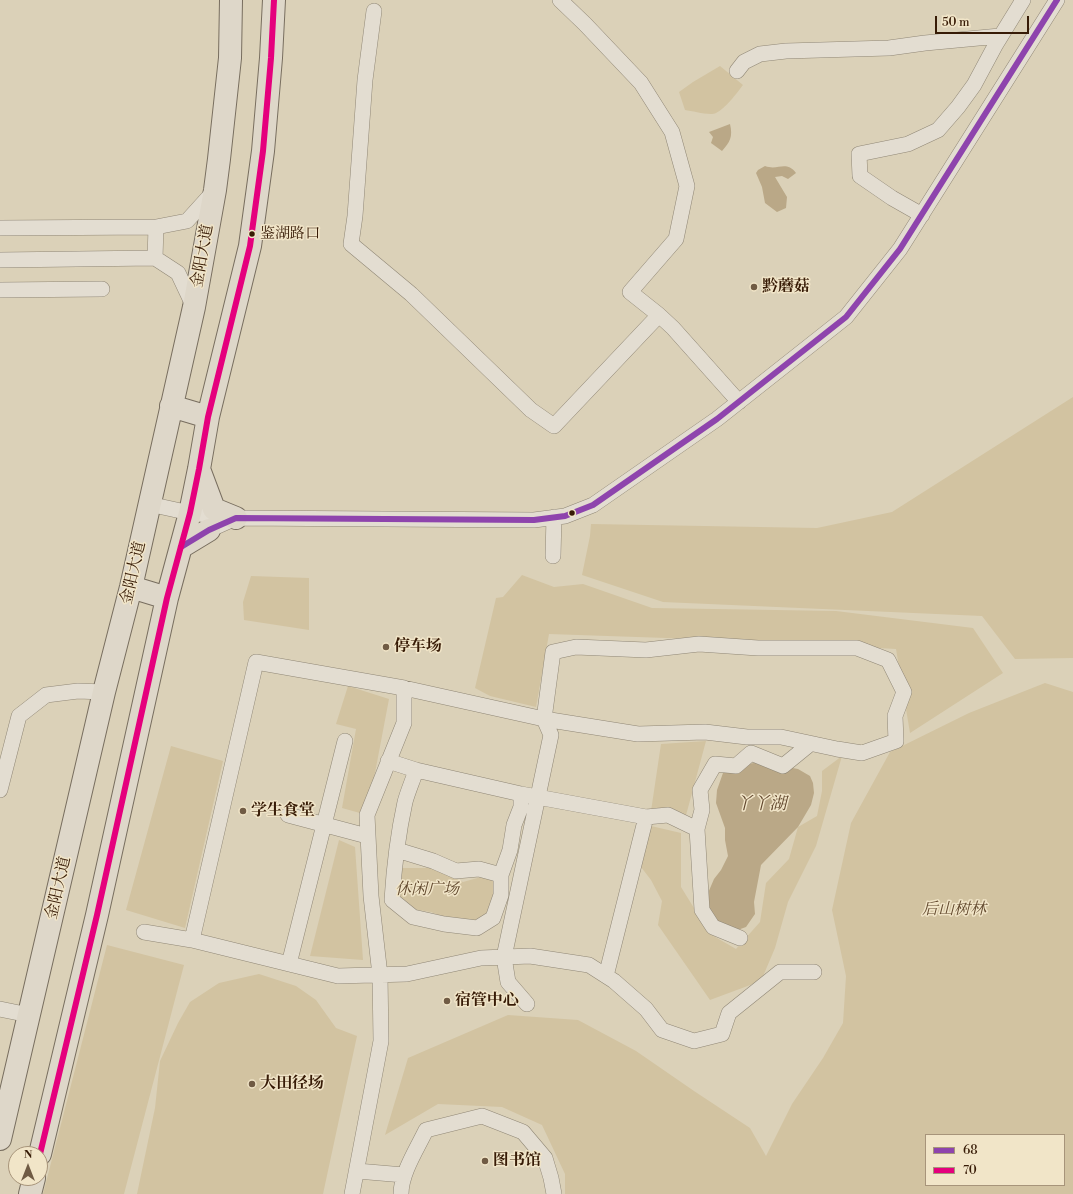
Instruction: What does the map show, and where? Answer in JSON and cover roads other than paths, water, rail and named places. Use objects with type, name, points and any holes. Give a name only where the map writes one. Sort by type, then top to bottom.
[{"type":"main road","name":"金阳大道","points":[[0,1139],[104,692],[131,588],[194,307],[215,190],[230,58],[231,0]]},
{"type":"main road","points":[[42,1146],[97,915],[167,598],[190,513],[208,417],[250,246],[263,151],[271,58],[274,0]]},
{"type":"main road","points":[[171,406],[208,417]]},
{"type":"main road","points":[[199,469],[214,509],[236,518]]},
{"type":"main road","points":[[181,547],[209,530]]},
{"type":"main road","points":[[131,588],[167,598]]},
{"type":"street","points":[[560,0],[641,83],[672,132],[686,186],[676,239],[630,292],[660,315],[673,328],[739,402]]},
{"type":"street","points":[[922,215],[892,198],[860,176],[859,154],[908,144],[938,130],[958,107],[974,85],[1000,36],[1023,0]]},
{"type":"street","points":[[149,504],[190,513],[236,518],[534,520],[565,516],[593,505],[739,402],[846,317],[900,249],[1058,0]]},
{"type":"street","points":[[374,11],[365,80],[355,216],[351,244],[411,294],[531,410],[554,426],[660,315]]},
{"type":"street","points":[[737,71],[744,62],[760,54],[786,51],[889,48],[924,43],[1000,36]]},
{"type":"street","points":[[0,228],[156,228],[187,221],[215,190]]},
{"type":"street","points":[[155,258],[156,228]]},
{"type":"street","points":[[0,260],[155,258],[178,273],[194,307]]},
{"type":"street","points":[[0,290],[102,289]]},
{"type":"street","points":[[553,556],[554,517]]},
{"type":"street","points":[[209,530],[236,518]]},
{"type":"street","points":[[192,940],[256,662],[404,688],[544,719],[638,734],[704,732],[747,738],[781,738],[862,753],[896,742],[895,716],[904,692],[888,660],[857,648],[758,648],[699,644],[646,650],[576,647],[553,652],[544,719],[550,735],[504,957],[508,982],[527,1004]]},
{"type":"street","points":[[352,1194],[381,1040],[380,975],[371,896],[366,814],[404,723],[404,688]]},
{"type":"street","points":[[0,790],[19,716],[46,694],[78,691],[104,692]]},
{"type":"street","points":[[290,964],[345,741]]},
{"type":"street","points":[[740,938],[713,927],[702,910],[697,829],[702,810],[700,790],[715,764],[736,766],[751,752],[782,766],[810,744]]},
{"type":"street","points":[[388,762],[416,770],[521,794],[646,817],[668,815],[697,829]]},
{"type":"street","points":[[416,770],[406,801],[397,850],[392,900],[413,916],[444,924],[477,928],[493,918],[501,895],[501,875],[510,850],[514,824],[521,807],[521,794]]},
{"type":"street","points":[[288,815],[368,836]]},
{"type":"street","points":[[606,976],[646,817]]},
{"type":"street","points":[[397,850],[433,861],[456,871],[479,869],[501,875]]},
{"type":"street","points":[[144,932],[192,940],[338,976],[407,974],[481,958],[530,956],[589,965],[614,981],[646,1009],[662,1030],[694,1040],[722,1034],[730,1013],[780,972],[814,972]]},
{"type":"street","points":[[0,1009],[29,1015]]},
{"type":"street","points":[[401,1194],[401,1186],[404,1175],[426,1130],[482,1116],[523,1132],[546,1158],[552,1178],[554,1194]]},
{"type":"street","points":[[357,1170],[404,1175]]},
{"type":"water","points":[[730,124],[730,139],[722,151],[711,143],[713,137],[709,132]]},
{"type":"water","points":[[765,166],[785,166],[789,167],[796,173],[788,179],[782,176],[775,177],[787,197],[786,208],[777,212],[765,203],[762,187],[756,173]]},
{"type":"water","name":"丫丫湖","points":[[760,762],[798,769],[810,776],[813,783],[814,793],[811,805],[798,827],[761,865],[754,902],[755,914],[746,927],[732,932],[718,926],[707,908],[708,893],[714,879],[721,870],[728,856],[725,840],[725,828],[716,803],[717,790],[723,773],[736,766]]},
{"type":"place","name":"鉴湖路口","points":[[252,234]]},
{"type":"place","name":"黔蘑菇","points":[[754,287]]},
{"type":"place","name":"停车场","points":[[386,647]]},
{"type":"place","name":"学生食堂","points":[[243,811]]},
{"type":"place","name":"宿管中心","points":[[447,1001]]},
{"type":"place","name":"大田径场","points":[[252,1084]]},
{"type":"place","name":"图书馆","points":[[485,1161]]},
{"type":"park label","name":"休闲广场","points":[[427,890]]},
{"type":"park label","name":"后山树林","points":[[954,910]]}]
